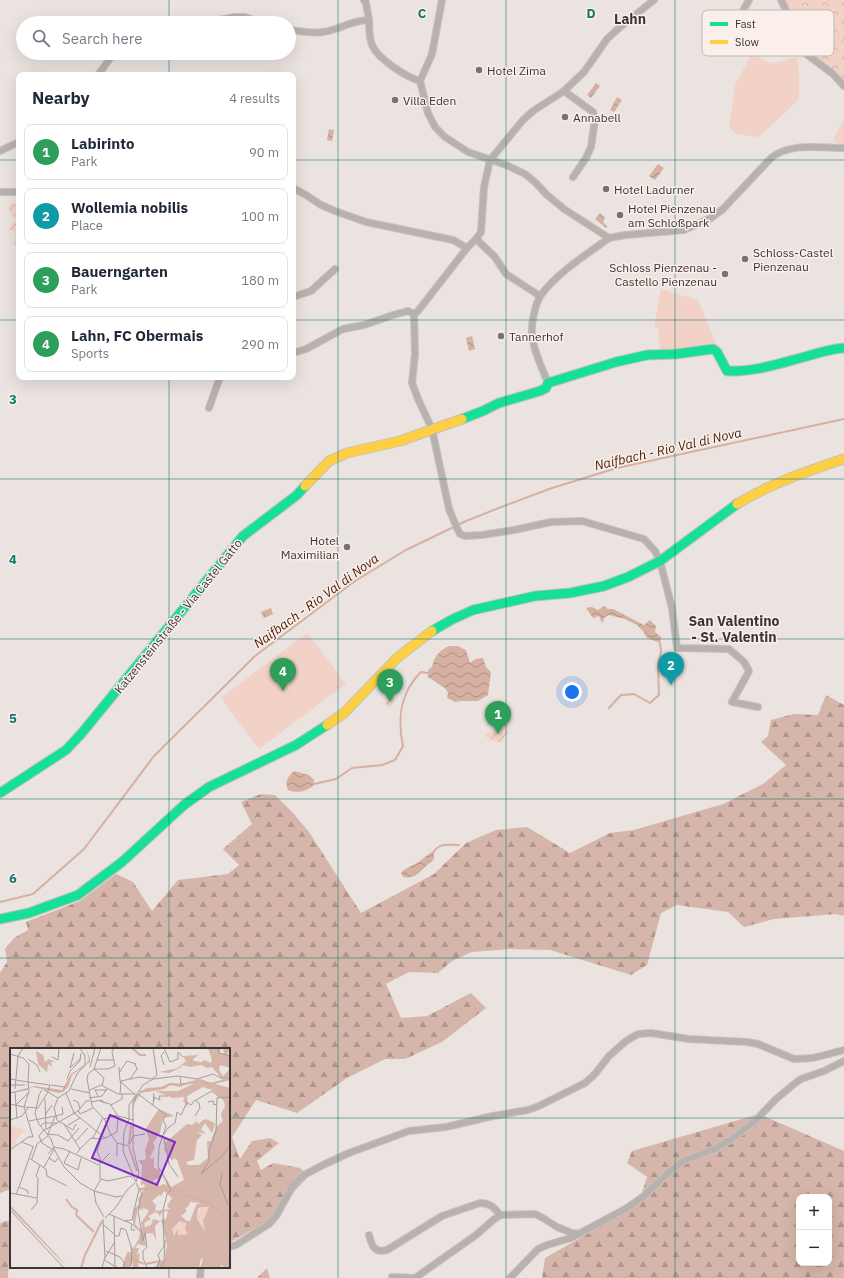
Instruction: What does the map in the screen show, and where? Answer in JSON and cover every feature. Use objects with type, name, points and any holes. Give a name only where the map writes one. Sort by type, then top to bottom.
[{"type":"street","points":[[364,0],[369,20],[370,38],[376,53],[412,78],[420,81]]},
{"type":"street","points":[[442,0],[432,54],[420,81],[428,113],[435,127],[445,137],[468,152],[506,165],[525,174],[564,209],[609,238]]},
{"type":"street","points":[[414,314],[481,232],[484,187],[490,160],[533,111],[564,91],[584,72],[607,39],[618,28],[654,0]]},
{"type":"street","points":[[743,10],[749,0]]},
{"type":"street","points":[[781,0],[786,10]]},
{"type":"street","points":[[296,31],[317,33],[324,32],[358,20],[369,20]]},
{"type":"street","points":[[808,56],[833,74],[844,86]]},
{"type":"street","points":[[100,72],[109,60]]},
{"type":"street","points":[[564,91],[593,112],[595,119],[591,147],[586,158],[572,177]]},
{"type":"street","points":[[0,151],[16,143]]},
{"type":"street","points":[[548,383],[533,341],[532,333],[534,315],[540,296],[557,277],[609,238],[625,235],[684,230],[711,218],[723,210],[775,155],[792,147],[844,148]]},
{"type":"street","points":[[296,190],[335,212],[366,222],[453,240],[467,248]]},
{"type":"street","points":[[0,192],[16,192]]},
{"type":"street","points":[[476,239],[495,257],[506,274],[540,296]]},
{"type":"street","points":[[296,296],[311,291],[335,269]]},
{"type":"street","points":[[296,352],[306,349],[343,329],[364,325],[408,311],[414,314]]},
{"type":"street","points":[[414,314],[412,382],[432,429],[444,490],[453,520],[460,534],[464,536],[482,535],[551,522],[582,520],[644,539],[655,551],[660,561],[672,608],[677,648],[729,649],[744,662],[748,671],[732,702],[758,707]]},
{"type":"street","name":"Katzensteinstraße - Via Castel Gatto","points":[[0,793],[66,750],[128,678],[243,536],[297,494],[329,462],[346,453],[400,441],[483,411],[499,403],[540,392],[546,388],[548,383],[616,362],[647,355],[676,354],[713,349],[717,352],[727,371],[736,371],[763,369],[824,351],[844,348]]},
{"type":"street","points":[[209,408],[219,380]]},
{"type":"street","points":[[0,919],[29,913],[78,895],[122,862],[184,805],[209,787],[296,745],[344,713],[398,658],[429,632],[451,620],[473,610],[535,596],[576,592],[604,586],[628,577],[660,561],[735,504],[748,496],[803,472],[844,459]]},
{"type":"street","points":[[230,1247],[236,1245],[269,1224],[276,1216],[296,1182],[304,1175],[323,1165],[349,1153],[409,1132],[446,1127],[493,1116],[528,1110],[539,1106],[585,1083],[595,1074],[608,1056],[626,1041],[638,1034],[651,1033],[689,1039],[747,1042],[758,1044],[794,1059],[814,1058],[844,1050]]},
{"type":"street","points":[[510,1278],[538,1249],[580,1234],[627,1208],[644,1196],[670,1171],[683,1161],[715,1149],[733,1138],[756,1120],[778,1096],[801,1079],[824,1071],[844,1061]]},
{"type":"street","points":[[369,1235],[374,1247],[381,1251],[387,1250],[442,1216],[480,1203],[486,1203],[495,1208],[500,1215]]},
{"type":"street","points":[[392,1277],[415,1278],[476,1236],[500,1215],[535,1214],[558,1227],[572,1233],[580,1234]]},
{"type":"street","points":[[200,1278],[202,1268]]},
{"type":"green space","points":[[781,0],[844,0],[844,80],[838,79],[809,56],[834,56],[834,10],[784,10]]},
{"type":"green space","points":[[750,56],[757,56],[770,64],[797,57],[799,99],[759,137],[736,134],[729,127],[735,85]]},
{"type":"green space","points":[[844,119],[844,145],[839,145],[835,142],[834,138]]},
{"type":"green space","points":[[11,203],[16,204],[16,219],[11,214],[8,207]]},
{"type":"green space","points":[[16,219],[16,232],[10,230],[11,225]]},
{"type":"green space","points":[[16,232],[16,246],[13,245]]},
{"type":"green space","points":[[661,289],[698,300],[716,343],[671,352],[660,350],[658,327],[654,327]]},
{"type":"green space","points":[[307,633],[346,684],[259,749],[221,698]]},
{"type":"green space","points":[[826,695],[844,705],[844,916],[836,914],[774,919],[744,927],[728,912],[677,905],[661,913],[647,965],[631,975],[550,950],[510,949],[472,952],[452,961],[438,973],[409,972],[386,984],[401,1018],[427,1016],[471,993],[486,1008],[442,1042],[405,1059],[385,1059],[347,1078],[297,1113],[256,1100],[232,1137],[240,1159],[252,1141],[270,1138],[279,1143],[257,1161],[261,1170],[273,1163],[300,1168],[309,1176],[292,1194],[282,1213],[230,1242],[230,1048],[10,1048],[10,1189],[0,1193],[0,973],[7,962],[5,949],[14,938],[28,930],[26,922],[80,901],[116,874],[133,882],[152,911],[178,880],[228,874],[239,865],[223,849],[252,824],[241,802],[261,794],[275,795],[294,814],[309,832],[361,913],[434,874],[466,843],[496,830],[527,827],[570,853],[610,833],[634,830],[723,804],[763,784],[786,765],[761,742],[768,736],[771,720],[794,714],[818,715]]},
{"type":"green space","points":[[390,696],[395,699],[390,708],[385,705]]},
{"type":"green space","points":[[507,726],[508,733],[502,742],[493,741],[485,736],[486,734]]},
{"type":"green space","points":[[759,1114],[844,1151],[844,1278],[542,1278],[545,1258],[638,1205],[647,1177],[627,1163],[632,1151]]},
{"type":"green space","points":[[10,1220],[10,1257],[8,1278],[0,1278],[0,1224]]},
{"type":"green space","points":[[267,1268],[270,1278],[257,1278]]},
{"type":"water","points":[[596,83],[600,86],[591,98],[587,95]]},
{"type":"water","points":[[617,97],[622,100],[614,112],[610,110]]},
{"type":"water","points":[[329,129],[334,130],[332,141],[327,140]]},
{"type":"water","points":[[658,164],[664,168],[655,180],[649,176]]},
{"type":"water","points":[[600,213],[605,218],[603,222],[607,226],[606,228],[595,219]]},
{"type":"water","points":[[472,336],[475,349],[469,351],[466,338]]},
{"type":"water","points":[[604,606],[644,625],[650,620],[656,626],[655,632],[661,637],[660,643],[647,638],[637,625],[625,619],[609,615],[605,617],[602,623],[599,616],[593,618],[586,608],[592,607],[598,610]]},
{"type":"water","points":[[271,608],[273,614],[264,618],[261,612]]},
{"type":"water","points":[[449,646],[457,646],[466,650],[470,663],[475,659],[483,658],[486,667],[491,672],[488,695],[478,701],[455,702],[447,698],[448,693],[445,688],[428,677],[428,670],[432,667],[436,656]]},
{"type":"water","points":[[294,771],[309,775],[314,780],[313,786],[301,791],[294,792],[288,790],[286,783],[289,776]]},
{"type":"water","points":[[432,852],[434,854],[433,860],[419,873],[410,877],[403,877],[401,873],[403,871]]},
{"type":"waterway","name":"Naifbach - Rio Val di Nova","points":[[0,902],[33,894],[84,849],[154,756],[255,656],[355,581],[406,550],[466,521],[504,506],[552,488],[617,468],[844,419]]},
{"type":"waterway","points":[[609,708],[621,695],[634,694],[650,703],[659,695],[658,666],[661,652],[660,643]]},
{"type":"waterway","points":[[314,784],[336,779],[352,768],[382,765],[395,760],[403,746],[400,726],[404,697],[408,688],[421,672],[428,673]]},
{"type":"waterway","points":[[433,853],[435,849],[441,846],[459,845]]},
{"type":"traffic: fast","points":[[462,419],[499,403],[540,391],[546,388],[548,383],[616,362],[647,355],[676,354],[713,349],[717,352],[727,371],[737,371],[766,367],[824,351],[844,348]]},
{"type":"traffic: fast","points":[[0,793],[66,750],[81,734],[243,536],[297,495],[305,486]]},
{"type":"traffic: fast","points":[[432,631],[473,610],[535,596],[570,593],[604,586],[628,577],[660,561],[737,504]]},
{"type":"traffic: fast","points":[[0,919],[29,913],[78,895],[122,862],[184,805],[209,787],[296,745],[327,725]]},
{"type":"traffic: slow","points":[[305,486],[329,461],[347,453],[400,441],[462,419]]},
{"type":"traffic: slow","points":[[737,504],[762,490],[789,478],[844,459]]},
{"type":"traffic: slow","points":[[327,725],[344,713],[398,657],[432,631]]},
{"type":"place","name":"Hotel Zima","points":[[479,70]]},
{"type":"place","name":"Villa Eden","points":[[395,100]]},
{"type":"place","name":"Annabell","points":[[565,117]]},
{"type":"place","name":"Hotel Ladurner","points":[[606,189]]},
{"type":"place","name":"Hotel Pienzenau am Schloßpark","points":[[620,215]]},
{"type":"place","name":"Schloss-Castel Pienzenau","points":[[745,259]]},
{"type":"place","name":"Schloss Pienzenau - Castello Pienzenau","points":[[725,274]]},
{"type":"place","name":"Tannerhof","points":[[501,336]]},
{"type":"place","name":"Hotel Maximilian","points":[[347,547]]},
{"type":"place","name":"Wollemia nobilis","points":[[671,685]]},
{"type":"place","name":"Lahn, FC Obermais","points":[[283,691]]},
{"type":"place","name":"Bauerngarten","points":[[390,702]]},
{"type":"place","name":"Labirinto","points":[[498,734]]},
{"type":"district","name":"Lahn","points":[[630,19]]},
{"type":"district","name":"San Valentino - St. Valentin","points":[[734,630]]}]
